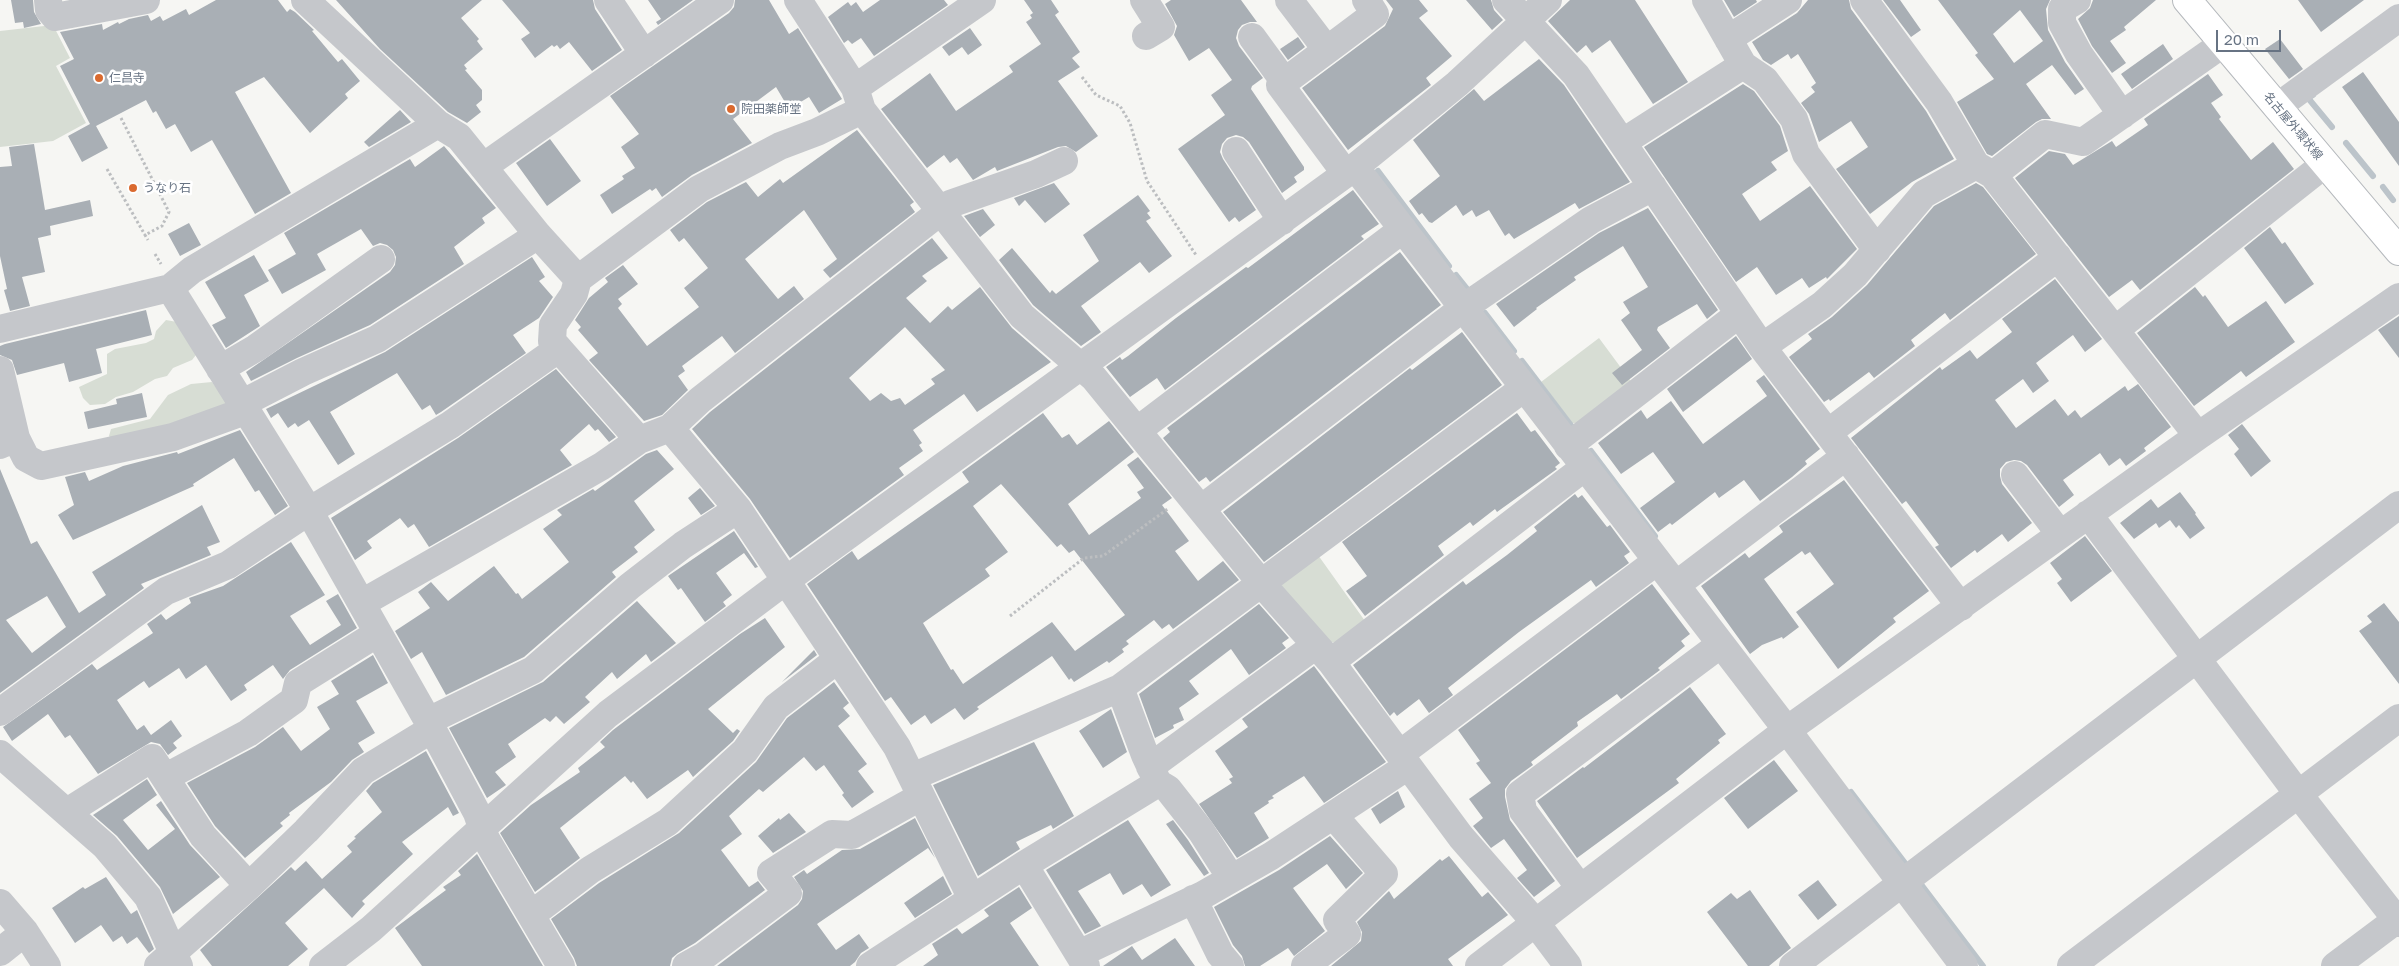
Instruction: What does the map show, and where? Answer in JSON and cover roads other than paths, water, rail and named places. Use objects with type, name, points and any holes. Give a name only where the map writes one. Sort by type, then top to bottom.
[{"type":"main road","name":"名古屋外環状線","points":[[2188,0],[2399,252]]},
{"type":"street","points":[[48,0],[49,10],[55,16],[146,0]]},
{"type":"street","points":[[304,0],[438,124],[459,137],[538,235],[578,279]]},
{"type":"street","points":[[608,0],[644,54]]},
{"type":"street","points":[[482,167],[720,0]]},
{"type":"street","points":[[798,0],[858,99],[1022,316],[1082,366],[1138,430],[1262,584],[1324,653],[1461,837],[1536,922],[1568,966]]},
{"type":"street","points":[[639,440],[552,341],[553,325],[574,294],[578,279],[700,189],[780,146],[817,132],[982,0]]},
{"type":"street","points":[[1144,0],[1161,27],[1146,36]]},
{"type":"street","points":[[1289,0],[1327,50]]},
{"type":"street","points":[[1366,0],[1375,14],[1280,84],[1351,171],[1403,229],[1787,730],[1964,966]]},
{"type":"street","points":[[1506,0],[1576,75],[1762,347],[1829,432],[1961,607]]},
{"type":"street","points":[[323,966],[371,929],[608,714],[785,581],[1351,171],[1457,84],[1548,0]]},
{"type":"street","points":[[1706,0],[1743,65],[1765,80],[1794,119],[1806,154],[1876,250]]},
{"type":"street","points":[[1728,39],[1788,0]]},
{"type":"street","points":[[1864,0],[1939,102],[1985,170],[2058,257],[2198,436]]},
{"type":"street","points":[[2077,0],[2062,9],[2062,23],[2079,54],[2122,115]]},
{"type":"street","points":[[2277,107],[2399,18]]},
{"type":"street","points":[[1252,37],[1284,82]]},
{"type":"street","points":[[1762,347],[1822,305],[1855,275],[1924,194],[1985,170],[2045,134],[2083,142],[2224,43]]},
{"type":"street","points":[[1623,142],[1743,65]]},
{"type":"street","points":[[0,329],[170,288],[192,270],[438,124]]},
{"type":"street","points":[[1236,151],[1282,221]]},
{"type":"street","points":[[362,604],[602,466],[639,440],[670,428],[700,400],[950,204],[1036,174],[1064,162]]},
{"type":"street","points":[[2115,330],[2325,164]]},
{"type":"street","points":[[1196,500],[1463,308],[1591,220],[1653,187]]},
{"type":"street","points":[[1138,430],[1403,229]]},
{"type":"street","points":[[0,370],[8,441],[26,458],[41,466],[173,437],[243,407],[303,372],[377,339],[538,235]]},
{"type":"street","points":[[1829,432],[2058,257]]},
{"type":"street","points":[[220,369],[256,348],[380,259]]},
{"type":"street","points":[[170,288],[309,511],[430,725],[477,813],[486,839],[561,966]]},
{"type":"street","points":[[1479,966],[1787,730],[2198,436],[2399,297]]},
{"type":"street","points":[[1568,446],[1739,314]]},
{"type":"street","points":[[0,712],[166,591],[228,565],[309,511],[450,425],[558,349]]},
{"type":"street","points":[[686,966],[704,956],[788,893],[772,872],[832,834],[852,835],[916,787],[1120,688],[1524,388]]},
{"type":"street","points":[[670,428],[738,510],[896,747],[972,899]]},
{"type":"street","points":[[1676,585],[1846,456]]},
{"type":"street","points":[[870,966],[1024,865],[1154,775],[1585,467]]},
{"type":"street","points":[[2015,475],[2060,534]]},
{"type":"street","points":[[1793,966],[2195,658],[2399,505]]},
{"type":"street","points":[[170,962],[306,831],[363,771],[430,725],[533,670],[630,586],[683,545],[738,510]]},
{"type":"street","points":[[2088,514],[2298,795],[2398,920],[2335,966]]},
{"type":"street","points":[[1024,865],[1083,960],[1231,878],[1334,816],[1657,561]]},
{"type":"street","points":[[166,777],[248,733],[294,700],[298,683],[378,633]]},
{"type":"street","points":[[1580,888],[1523,811],[1520,794],[1721,644]]},
{"type":"street","points":[[531,915],[590,870],[668,822],[745,751],[776,708],[838,658]]},
{"type":"street","points":[[1120,688],[1154,775],[1201,831],[1231,878]]},
{"type":"street","points":[[2071,966],[2399,718]]},
{"type":"street","points":[[0,754],[105,846],[148,897],[170,942],[170,962]]},
{"type":"street","points":[[67,812],[152,758],[203,836],[249,886]]},
{"type":"street","points":[[1305,966],[1347,934],[1337,920],[1384,874],[1334,816]]},
{"type":"street","points":[[1193,899],[1220,954],[1230,966]]},
{"type":"street","points":[[0,903],[25,932],[47,966]]},
{"type":"street","points":[[0,952],[25,932]]},
{"type":"waterway","points":[[2313,95],[2308,98],[2332,127]]},
{"type":"waterway","points":[[2346,143],[2373,176]]},
{"type":"waterway","points":[[1378,171],[1449,266]]},
{"type":"waterway","points":[[2383,187],[2393,200]]},
{"type":"waterway","points":[[1456,275],[1472,295]]},
{"type":"waterway","points":[[1485,313],[1514,351]]},
{"type":"waterway","points":[[1522,361],[1573,428]]},
{"type":"waterway","points":[[1591,451],[1655,536]]},
{"type":"waterway","points":[[1851,792],[1908,867]]},
{"type":"waterway","points":[[1920,883],[1983,966]]},
{"type":"place","name":"仁昌寺","points":[[99,78]]},
{"type":"place","name":"院田薬師堂","points":[[731,109]]},
{"type":"place","name":"うなり石","points":[[133,188]]}]
